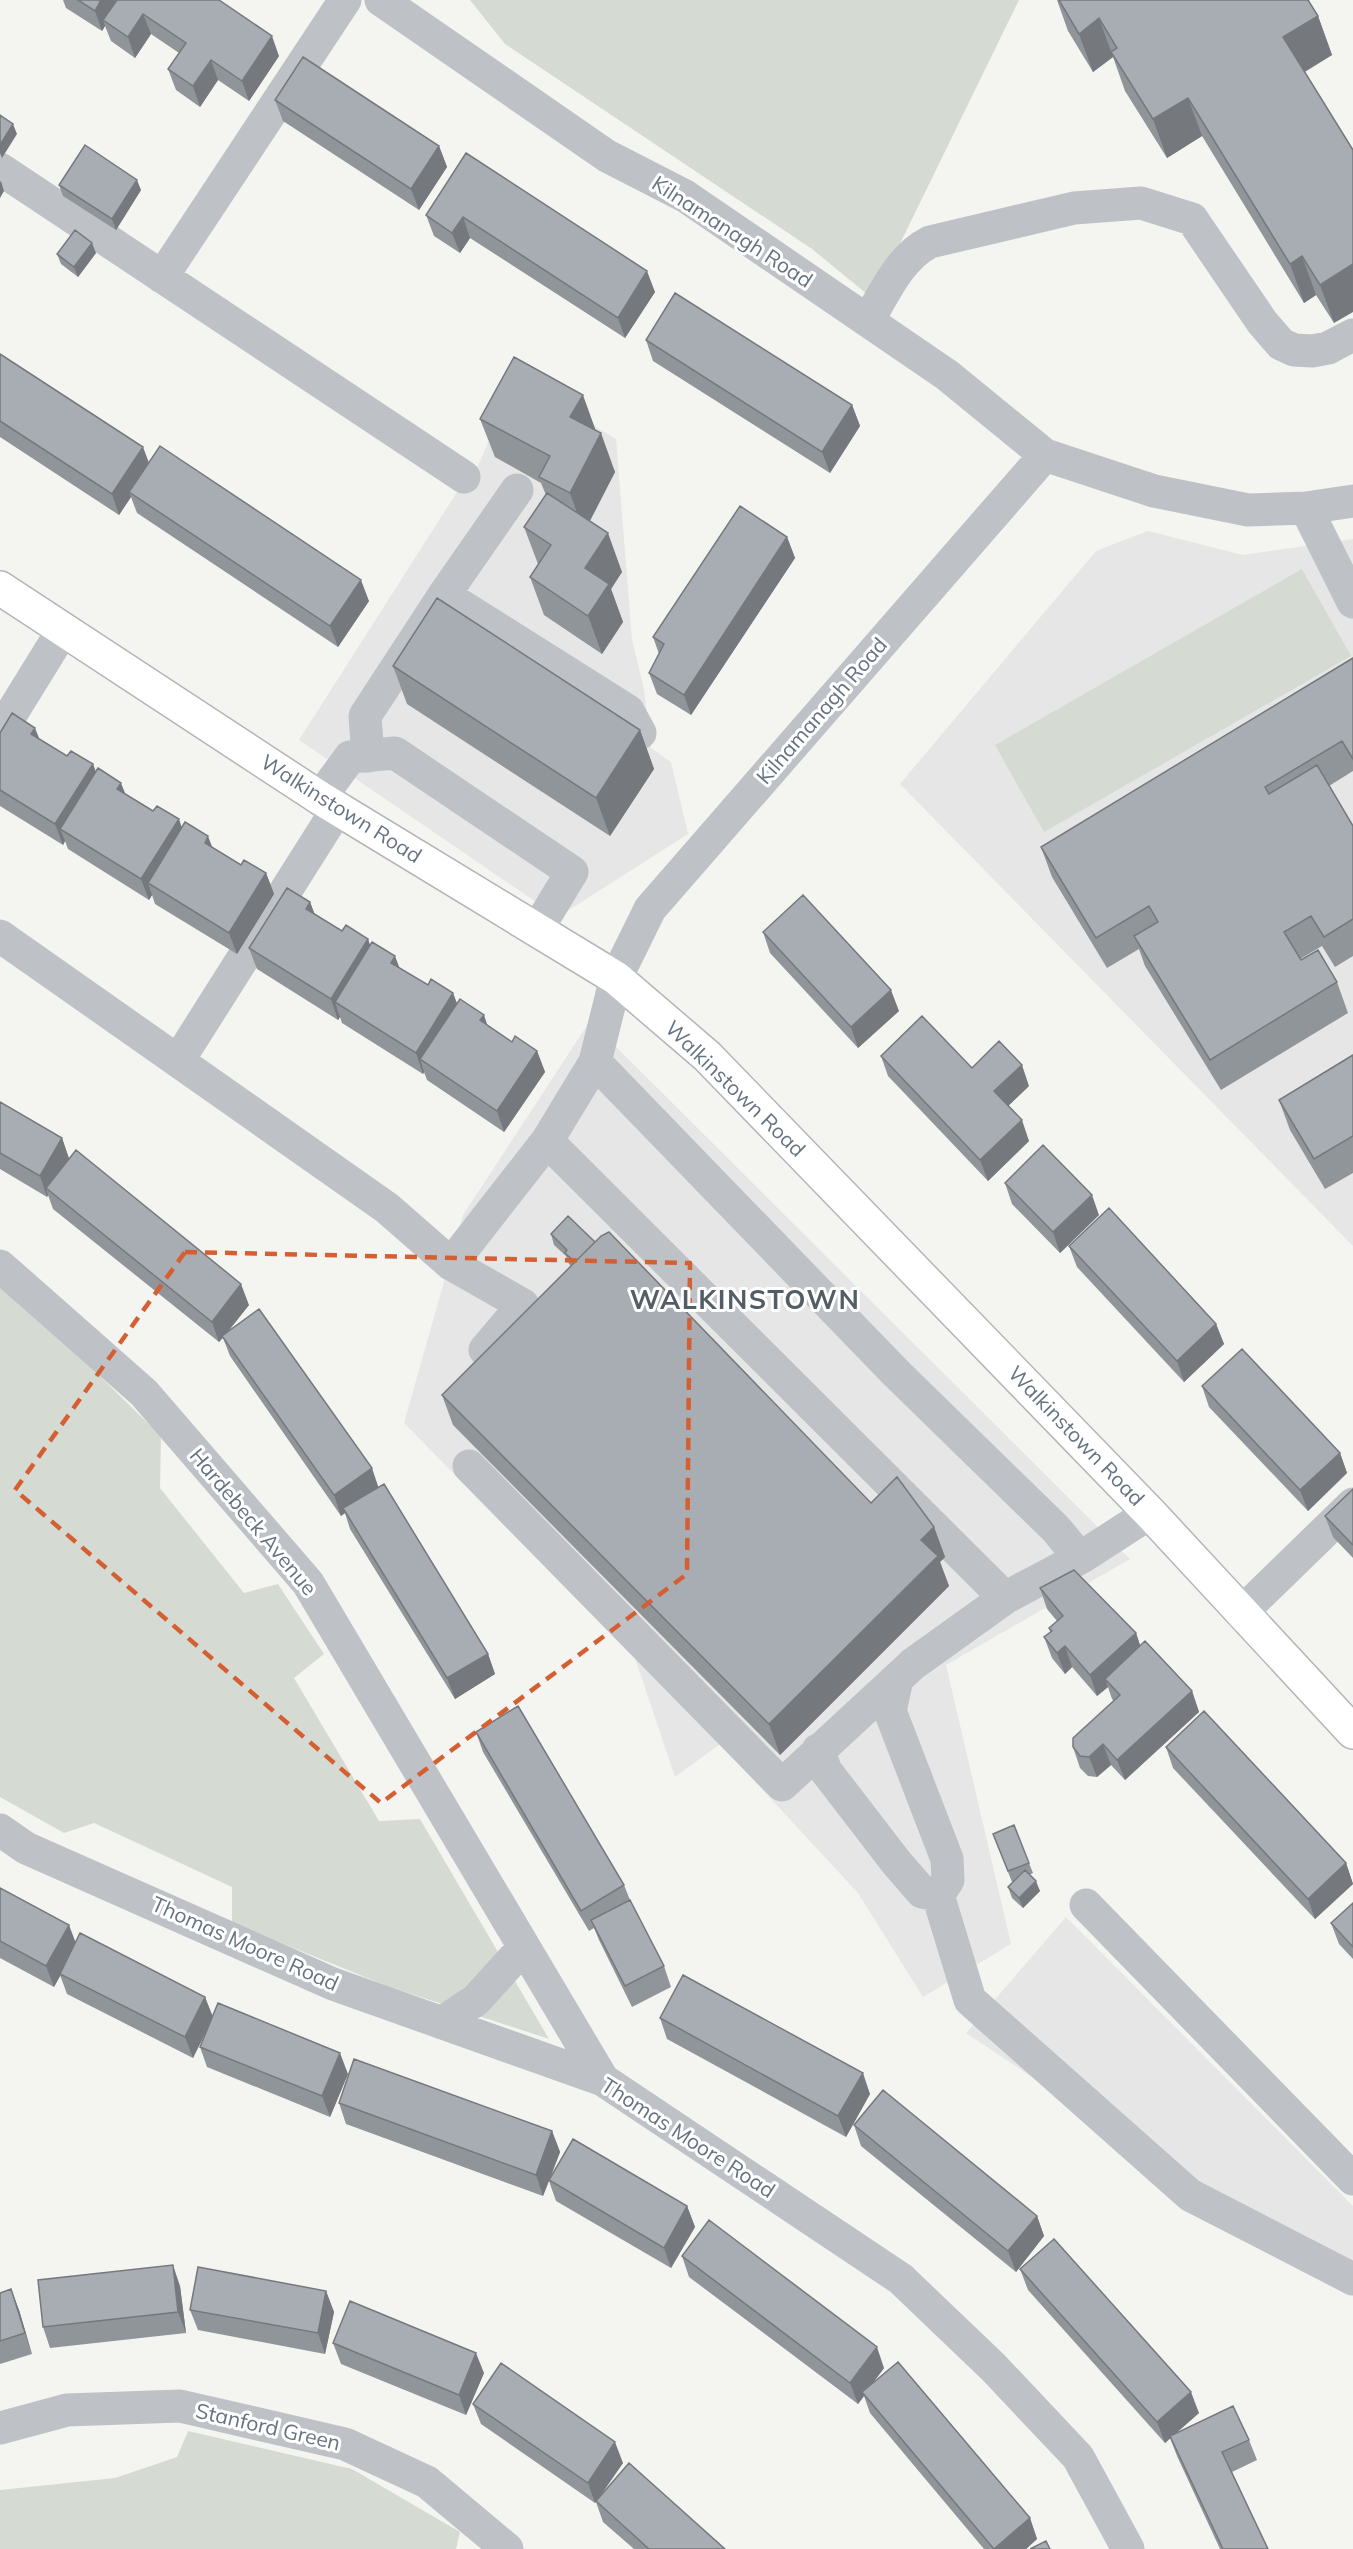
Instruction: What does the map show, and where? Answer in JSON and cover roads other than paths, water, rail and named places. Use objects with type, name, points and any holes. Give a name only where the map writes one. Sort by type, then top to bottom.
[{"type":"main road","name":"Walkinstown Road","points":[[0,588],[329,803],[538,928],[616,978],[707,1056],[1150,1513],[1353,1732]]},
{"type":"street","points":[[162,277],[345,0]]},
{"type":"street","name":"Kilnamanagh Road","points":[[381,0],[416,10],[607,156],[685,196],[947,375],[1045,455],[1154,491],[1248,510],[1306,508],[1353,501]]},
{"type":"street","points":[[0,169],[464,477]]},
{"type":"street","points":[[868,321],[900,267],[915,249],[930,242],[1074,208],[1141,203],[1191,219],[1262,322],[1281,344],[1294,350],[1312,351],[1328,348],[1353,335]]},
{"type":"street","name":"Kilnamanagh Road","points":[[451,1264],[547,1141],[595,1062],[616,978],[650,909],[1045,455]]},
{"type":"street","points":[[368,756],[365,716],[444,595],[517,490]]},
{"type":"street","points":[[1306,508],[1353,602]]},
{"type":"street","points":[[444,595],[628,711],[640,734]]},
{"type":"street","points":[[0,732],[63,630]]},
{"type":"street","points":[[178,1061],[329,803],[350,758],[394,753],[572,872],[538,928]]},
{"type":"street","points":[[0,936],[387,1208],[451,1264],[523,1305],[485,1350]]},
{"type":"street","points":[[595,1062],[896,1372],[1056,1529],[1080,1558]]},
{"type":"street","points":[[547,1141],[1005,1598]]},
{"type":"street","name":"Hardebeck Avenue","points":[[0,1266],[144,1393],[308,1583],[603,2080]]},
{"type":"street","points":[[469,1466],[782,1785],[913,1664],[1005,1598],[1080,1558],[1150,1513]]},
{"type":"street","points":[[1241,1613],[1353,1504]]},
{"type":"street","points":[[897,1679],[890,1711],[947,1859],[948,1880],[938,1895]]},
{"type":"street","points":[[818,1750],[826,1771],[896,1862],[922,1892],[938,1895]]},
{"type":"street","name":"Thomas Moore Road","points":[[0,1830],[26,1848],[333,1984],[603,2080],[901,2278],[993,2367],[1078,2457],[1128,2549]]},
{"type":"street","points":[[938,1895],[970,2000],[1190,2195],[1353,2278]]},
{"type":"street","points":[[1086,1905],[1353,2179]]},
{"type":"street","points":[[442,2023],[476,2000],[524,1947]]},
{"type":"street","name":"Stanford Green","points":[[0,2428],[67,2410],[180,2406],[345,2444],[427,2482],[507,2549]]},
{"type":"district","name":"WALKINSTOWN","points":[[745,1300]]}]
